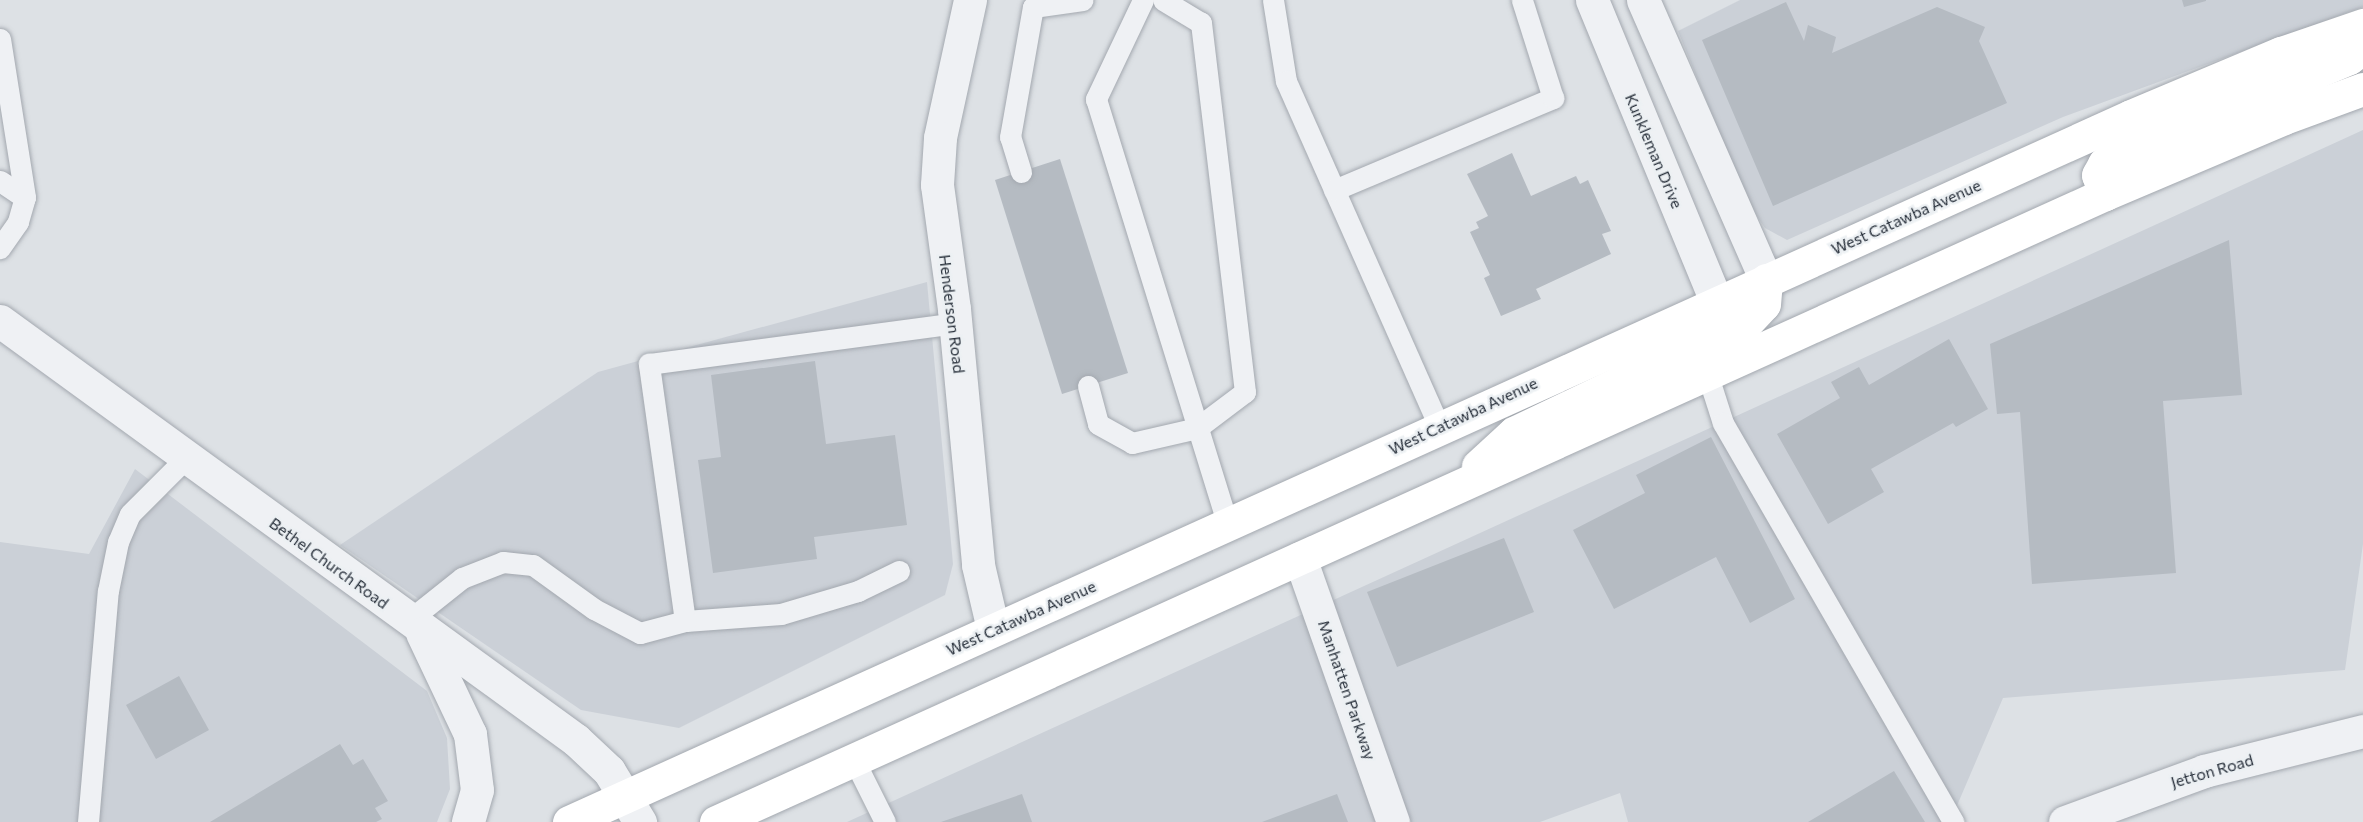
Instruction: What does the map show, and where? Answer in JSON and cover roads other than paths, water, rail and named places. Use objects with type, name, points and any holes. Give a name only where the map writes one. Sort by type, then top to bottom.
[{"type":"main road","name":"West Catawba Avenue","points":[[569,822],[633,809],[993,629],[1228,526],[1439,426],[2131,116],[2281,53],[2363,25]]},
{"type":"main road","points":[[2105,194],[2098,175],[2104,164],[2116,156],[2349,58],[2363,48]]},
{"type":"main road","points":[[716,822],[2105,194],[2284,118],[2363,89]]},
{"type":"main road","points":[[1451,488],[1514,434],[1748,321],[1764,304],[1766,280]]},
{"type":"street","name":"Henderson Road","points":[[970,0],[940,138],[937,185],[956,323],[978,565],[993,629]]},
{"type":"street","name":"Kunkleman Drive","points":[[1592,0],[1716,301]]},
{"type":"street","points":[[1643,0],[1766,280]]},
{"type":"street","name":"Bethel Church Road","points":[[0,321],[414,625],[576,740],[609,771],[633,809]]},
{"type":"street","name":"Manhatten Parkway","points":[[1300,558],[1394,822]]},
{"type":"street","points":[[414,625],[470,734],[477,790],[468,822]]},
{"type":"street","name":"Jetton Road","points":[[2065,822],[2204,771],[2363,731]]},
{"type":"lane","points":[[1022,172],[1010,137],[1033,8],[1083,0]]},
{"type":"lane","points":[[1143,0],[1096,99],[1228,526]]},
{"type":"lane","points":[[1088,386],[1098,424],[1132,443],[1197,428],[1245,392],[1201,23],[1163,0]]},
{"type":"lane","points":[[1273,0],[1286,81],[1439,426]]},
{"type":"lane","points":[[1334,190],[1553,98],[1522,0]]},
{"type":"lane","points":[[0,39],[25,198],[18,222],[0,248]]},
{"type":"lane","points":[[0,181],[25,198]]},
{"type":"lane","points":[[685,621],[649,364],[956,323]]},
{"type":"lane","points":[[1707,373],[1723,423],[1953,822]]},
{"type":"lane","points":[[88,822],[108,591],[118,542],[130,514],[186,458]]},
{"type":"lane","points":[[414,625],[462,579],[503,562],[533,565],[594,609],[640,633],[685,621],[781,614],[858,591],[899,571]]},
{"type":"lane","points":[[854,760],[885,822]]}]
